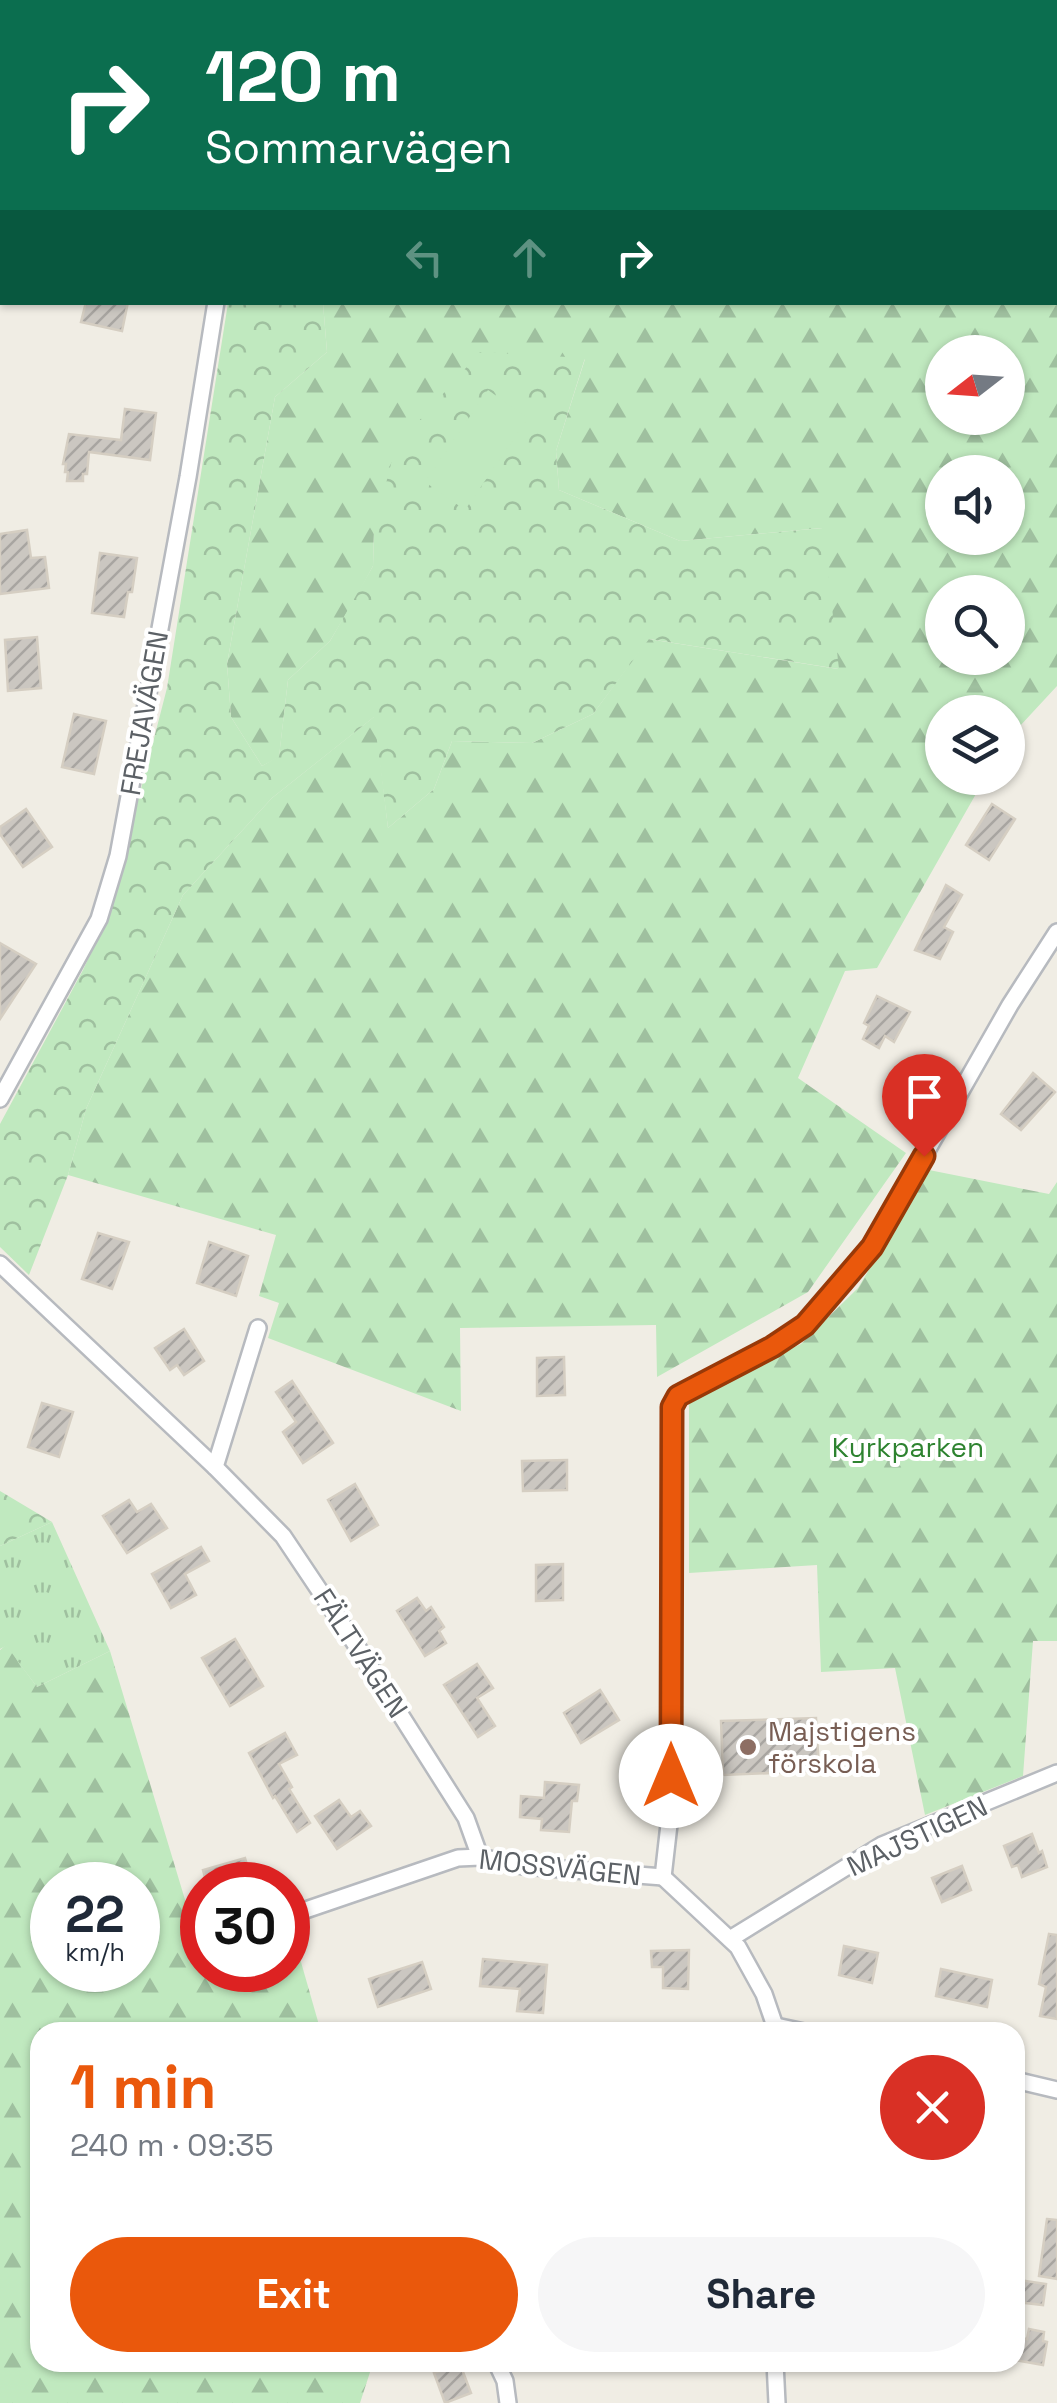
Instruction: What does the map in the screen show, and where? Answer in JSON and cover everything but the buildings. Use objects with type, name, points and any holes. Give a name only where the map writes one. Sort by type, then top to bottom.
[{"type":"street","name":"FREJAVÄGEN","points":[[0,1099],[100,919],[118,856],[216,305]]},
{"type":"street","points":[[773,2022],[748,1962],[730,1939],[663,1877],[671,1807],[672,1407],[678,1396],[772,1347],[805,1325],[872,1247],[1010,1005],[1057,932]]},
{"type":"street","name":"FÄLTVÄGEN","points":[[0,1264],[216,1467],[283,1536],[466,1818],[480,1857]]},
{"type":"street","points":[[216,1467],[258,1328]]},
{"type":"street","name":"MAJSTIGEN","points":[[730,1939],[882,1845],[1057,1774]]},
{"type":"street","name":"MOSSVÄGEN","points":[[310,1908],[458,1858],[480,1857],[522,1866],[663,1877]]},
{"type":"street","points":[[1025,2082],[1057,2090]]},
{"type":"street","points":[[501,2372],[508,2403]]},
{"type":"street","points":[[776,2372],[777,2403]]},
{"type":"green space","points":[[228,305],[323,305],[327,352],[275,397],[227,664],[231,717],[262,766],[279,756],[288,680],[330,641],[373,566],[374,531],[395,448],[480,352],[585,358],[556,451],[559,490],[680,541],[823,528],[839,669],[649,639],[593,714],[532,743],[452,741],[434,789],[388,828],[374,717],[272,798],[183,895],[86,1109],[68,1175],[29,1275],[0,1247],[0,1124],[83,970],[109,913],[167,688]]},
{"type":"green space","points":[[323,305],[1057,305],[1057,686],[1025,721],[1025,695],[925,695],[925,795],[975,795],[877,968],[845,971],[798,1078],[906,1153],[808,1292],[657,1377],[656,1325],[460,1328],[461,1411],[268,1338],[279,1303],[259,1296],[276,1235],[68,1175],[86,1109],[183,895],[272,798],[375,716],[388,828],[434,789],[452,741],[532,743],[593,714],[648,639],[838,669],[822,528],[680,541],[559,490],[556,451],[585,359],[374,531],[373,566],[330,641],[288,680],[279,757],[262,766],[231,717],[227,664],[275,397],[327,352]]},
{"type":"green space","points":[[488,390],[528,418],[465,510],[425,482]]},
{"type":"green space","name":"Kyrkparken","points":[[929,1170],[1049,1194],[1057,1182],[1057,1641],[1033,1641],[1023,1776],[925,1815],[895,1668],[821,1672],[817,1565],[689,1573],[689,1394],[801,1344],[858,1288]]},
{"type":"green space","points":[[0,1491],[52,1522],[0,1546]]},
{"type":"green space","points":[[52,1522],[110,1651],[37,1687],[6,1646],[0,1649],[0,1546]]},
{"type":"green space","points":[[6,1645],[37,1687],[110,1651],[180,1883],[180,1992],[310,1992],[318,2022],[30,2022],[30,2372],[370,2372],[360,2403],[0,2403],[0,1650]]},
{"type":"place","name":"Majstigens förskola","points":[[748,1747]]},
{"type":"route","points":[[671,1776],[672,1407],[678,1396],[772,1347],[805,1325],[872,1247],[924,1156]]}]
